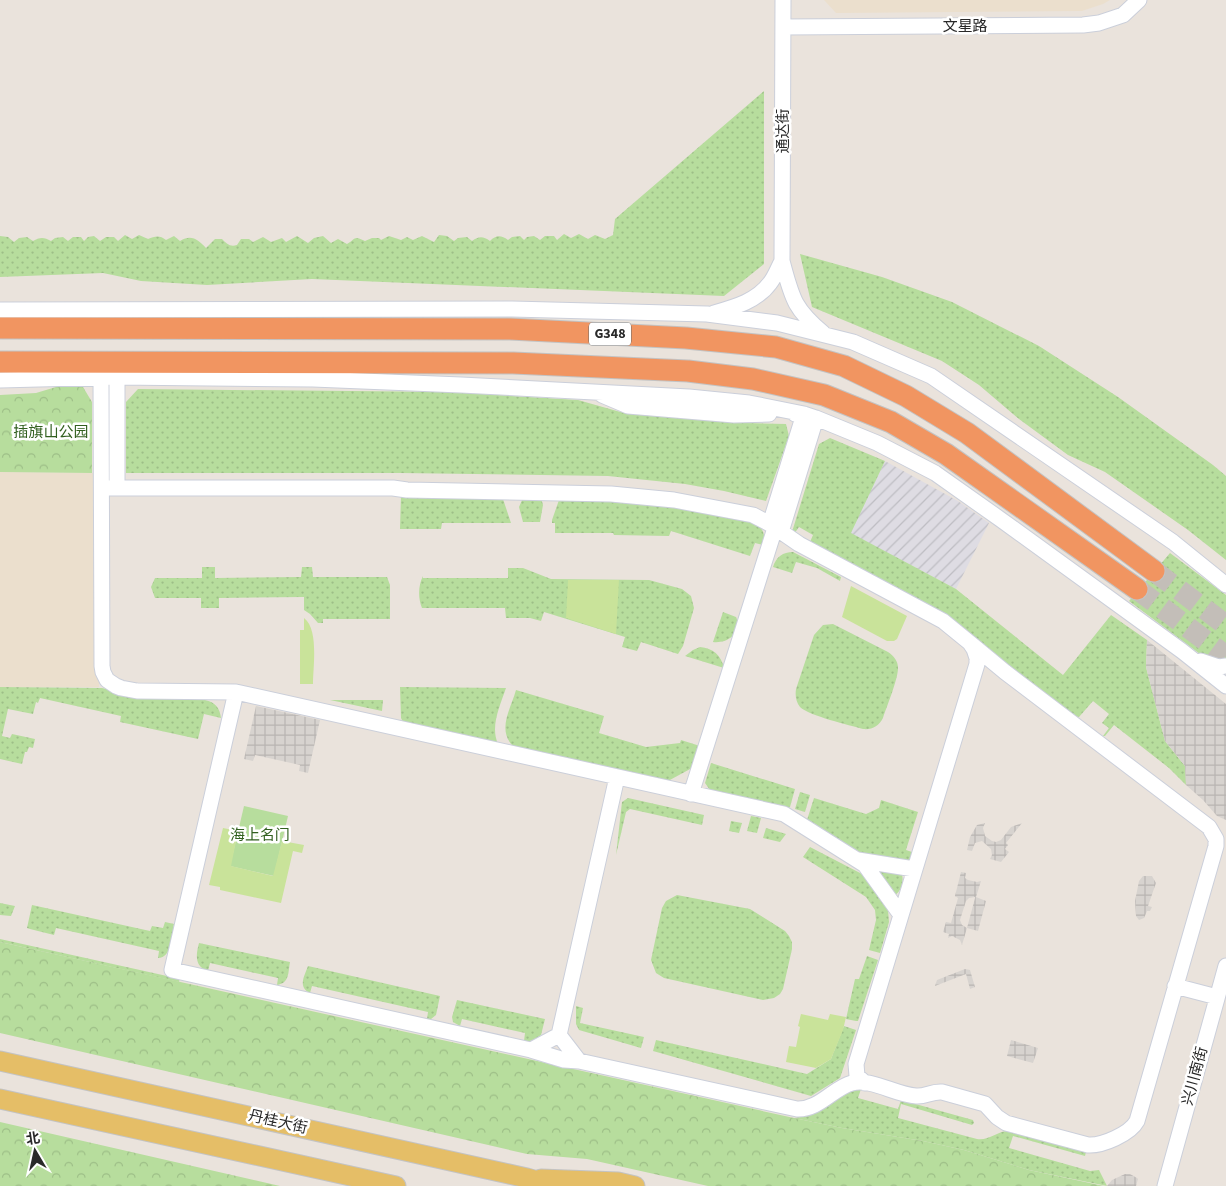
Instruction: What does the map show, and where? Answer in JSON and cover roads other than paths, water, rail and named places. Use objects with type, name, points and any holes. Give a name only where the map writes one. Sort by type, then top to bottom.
[{"type":"highway","name":"G348","points":[[0,328],[510,329],[686,338],[776,347],[844,366],[906,396],[967,433],[1154,571]]},
{"type":"highway","name":"G348","points":[[0,362],[513,362],[688,372],[753,379],[824,395],[891,422],[946,454],[1137,589]]},
{"type":"main road","name":"丹桂大街","points":[[0,1060],[527,1178],[555,1186]]},
{"type":"main road","points":[[0,1099],[396,1186]]},
{"type":"main road","points":[[527,1178],[618,1182],[634,1186]]},
{"type":"street","name":"通达街","points":[[782,261],[783,0]]},
{"type":"street","name":"文星路","points":[[784,27],[1083,25],[1099,23],[1123,15],[1139,0]]},
{"type":"street","points":[[707,314],[737,307],[755,298],[770,283],[782,261]]},
{"type":"street","points":[[782,261],[795,303],[806,318],[826,336]]},
{"type":"street","points":[[341,328],[512,308]]},
{"type":"street","points":[[0,310],[512,308],[707,314],[777,324],[853,342],[931,376],[1172,542],[1226,585]]},
{"type":"street","points":[[0,319],[102,327]]},
{"type":"street","points":[[44,361],[228,379]]},
{"type":"street","points":[[312,379],[513,362]]},
{"type":"street","points":[[101,377],[110,488]]},
{"type":"street","points":[[0,380],[101,377],[312,379],[590,391],[706,399],[749,404],[810,416],[877,443],[935,474],[1000,518],[1182,650],[1226,686]]},
{"type":"street","points":[[117,377],[102,666],[105,676],[116,686],[135,690],[236,692],[784,814],[858,860],[869,870],[901,915]]},
{"type":"street","points":[[691,794],[810,416]]},
{"type":"street","points":[[110,488],[393,488],[407,490],[611,494],[702,504],[753,515],[799,544],[943,621],[1005,672],[1209,827],[1214,833],[1216,846],[1137,1121],[1130,1130],[1099,1145],[1088,1145],[1006,1123],[997,1117],[985,1104],[942,1092],[934,1092],[916,1097],[859,1082],[848,1085],[809,1108],[798,1109],[579,1061],[545,1056],[530,1050],[172,970],[236,692]]},
{"type":"street","points":[[848,1085],[853,1076],[914,869],[976,671],[976,653],[970,643]]},
{"type":"street","points":[[1182,650],[1206,664],[1219,667],[1226,666]]},
{"type":"street","points":[[530,1050],[559,1035],[617,777]]},
{"type":"street","points":[[858,860],[914,869]]},
{"type":"street","name":"兴川南街","points":[[1165,1186],[1226,966]]},
{"type":"street","points":[[1175,986],[1217,997]]},
{"type":"street","points":[[559,1035],[579,1061]]},
{"type":"street","points":[[856,1064],[857,1076],[865,1083]]},
{"type":"tunnel","points":[[1154,571],[1226,625]]},
{"type":"tunnel","points":[[1137,589],[1226,656]]},
{"type":"park label","name":"插旗山公园","points":[[51,432]]},
{"type":"park label","name":"海上名门","points":[[260,835]]}]
